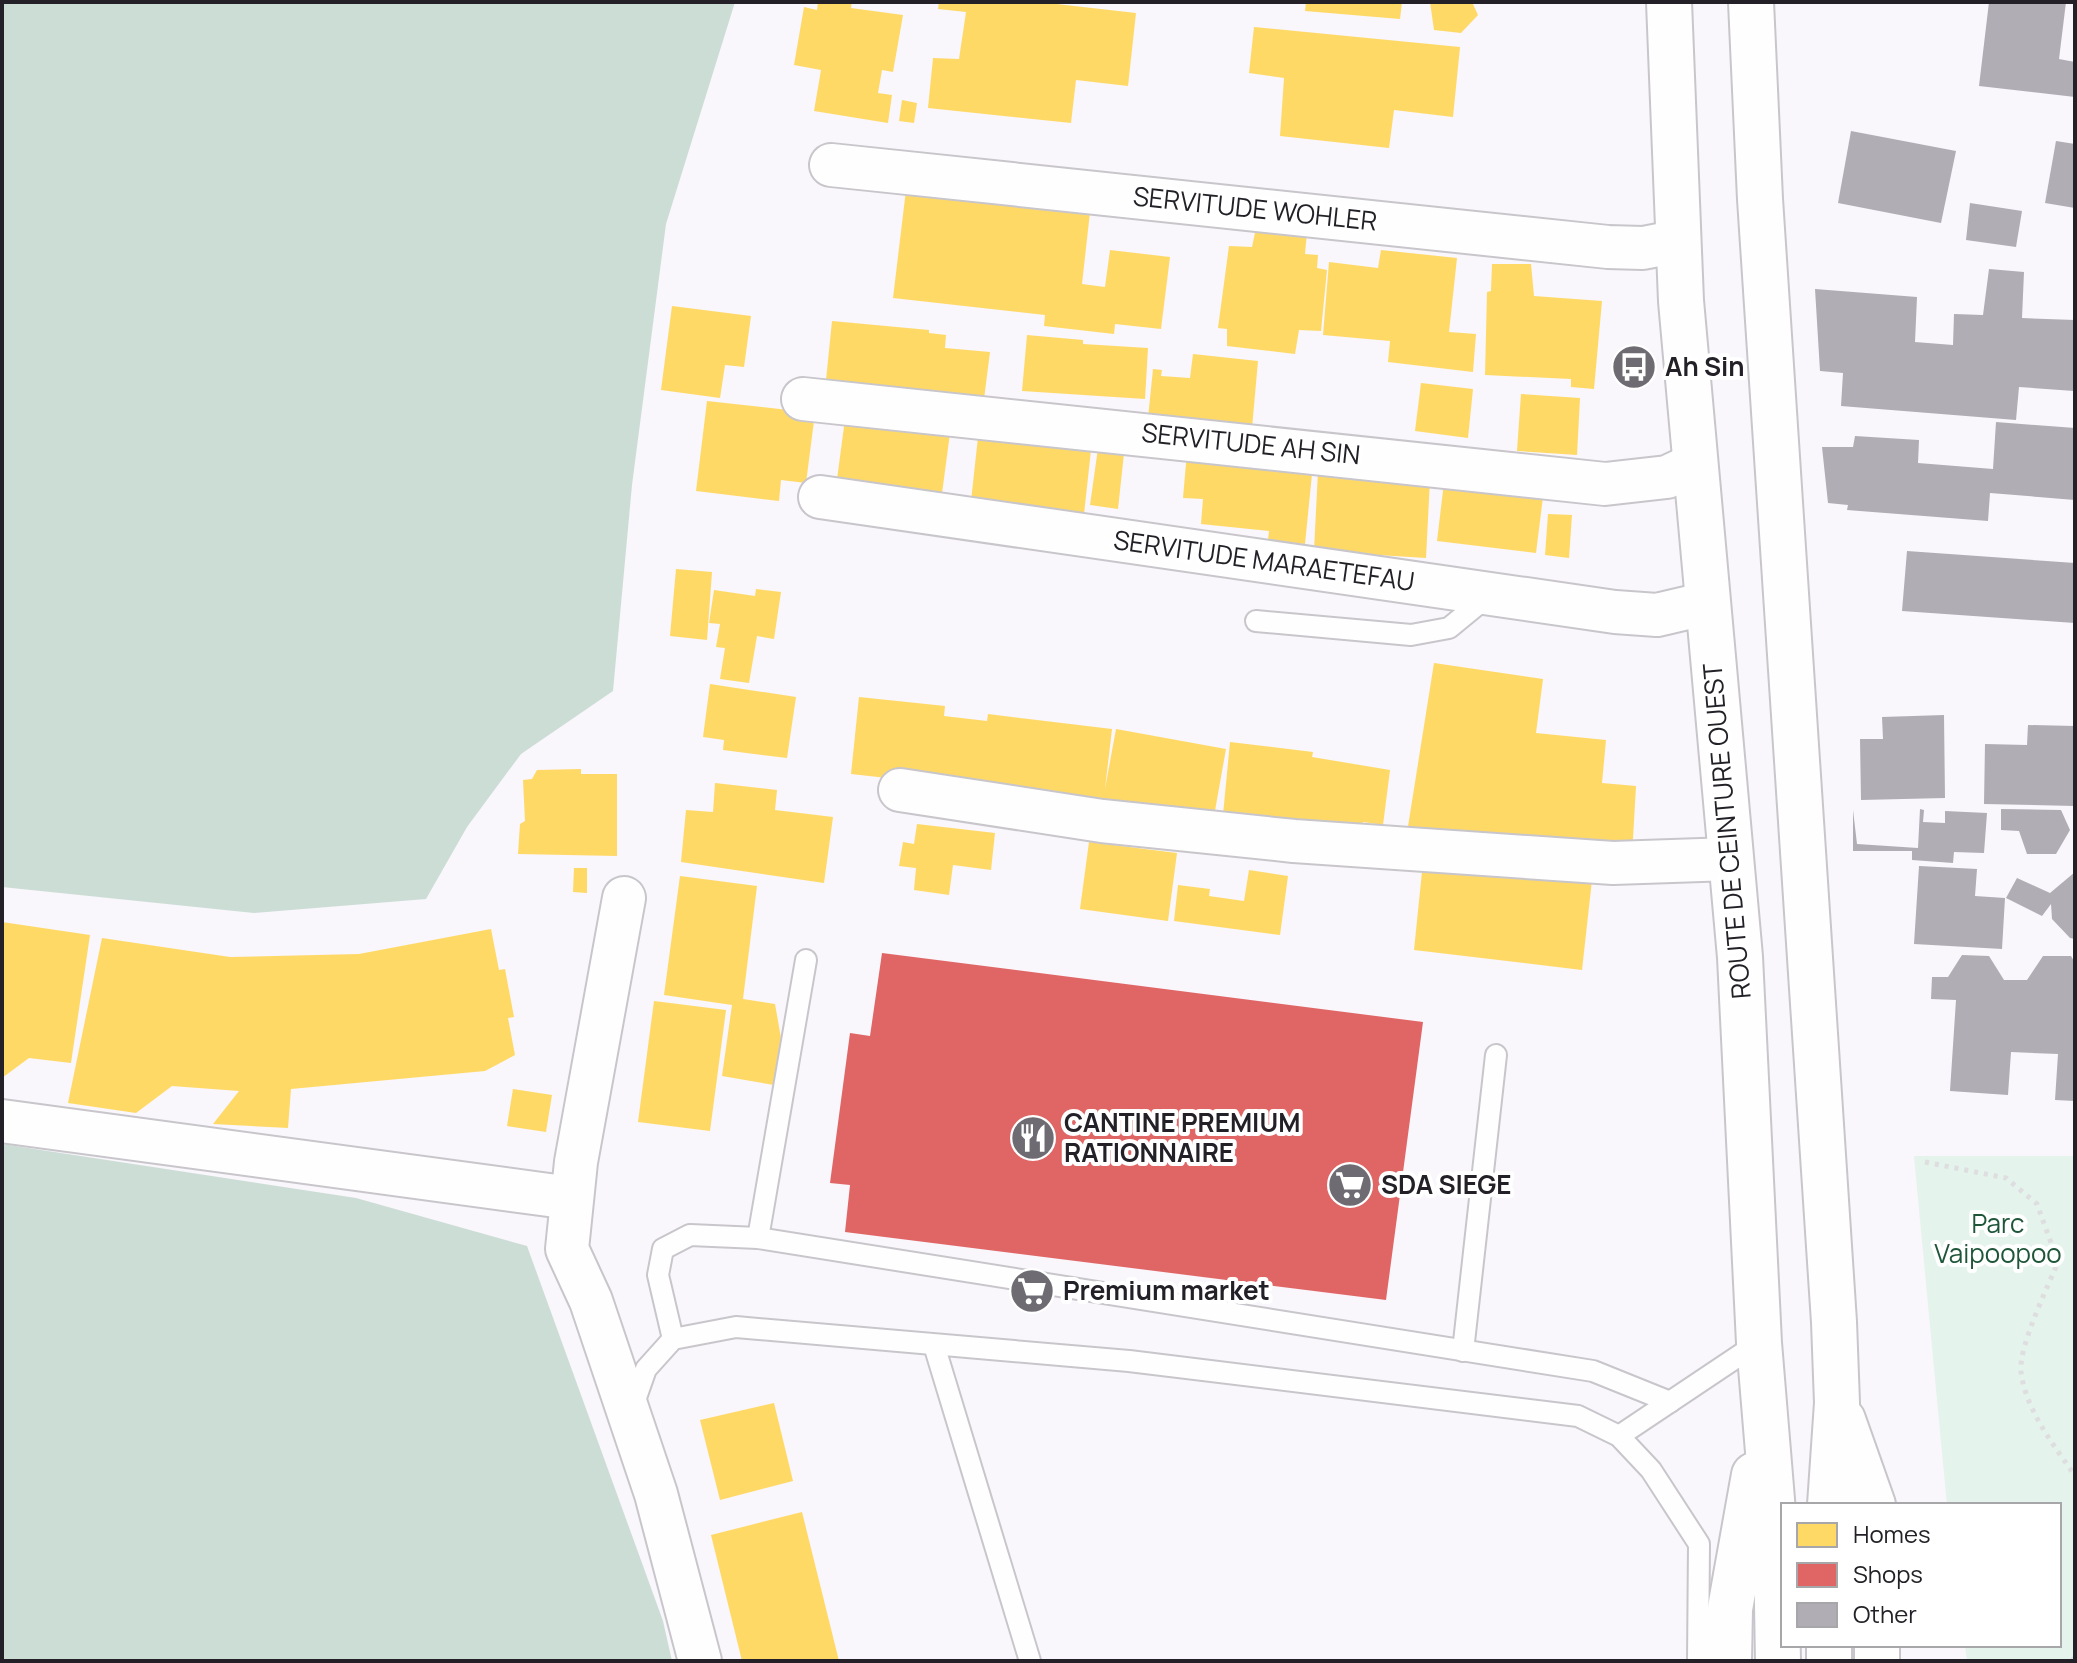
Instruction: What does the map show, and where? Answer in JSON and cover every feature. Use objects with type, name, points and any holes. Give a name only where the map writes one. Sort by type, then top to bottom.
[{"type":"main road","name":"ROUTE DE CEINTURE OUEST","points":[[1669,2],[1679,241],[1695,464],[1740,957],[1759,1343],[1776,1548],[1778,1661]]},
{"type":"main road","points":[[1751,2],[1760,199],[1837,1403],[1830,1503]]},
{"type":"main road","points":[[1837,1403],[1872,1503]]},
{"type":"main road","points":[[1729,1661],[1730,1609],[1764,1422]]},
{"type":"street","name":"SERVITUDE WOHLER","points":[[831,165],[1608,247],[1643,248],[1679,241]]},
{"type":"street","name":"SERVITUDE AH SIN","points":[[803,399],[1605,484],[1667,477],[1695,464]]},
{"type":"street","name":"SERVITUDE MARAETEFAU","points":[[820,497],[1657,615],[1708,603]]},
{"type":"street","points":[[900,790],[1102,821],[1309,843],[1613,863],[1731,859]]},
{"type":"street","points":[[624,898],[571,1198],[567,1249],[591,1301],[656,1494],[700,1661]]},
{"type":"street","points":[[2,1121],[571,1198]]},
{"type":"lane","points":[[1256,621],[1411,635],[1449,628],[1491,593]]},
{"type":"lane","points":[[758,1238],[806,960]]},
{"type":"lane","points":[[1463,1351],[1496,1055]]},
{"type":"lane","points":[[673,1339],[658,1275],[663,1249],[690,1235],[758,1238],[1593,1371],[1670,1402]]},
{"type":"lane","points":[[630,1414],[646,1369],[673,1339],[736,1327],[1129,1361],[1578,1416],[1619,1436],[1651,1470],[1699,1544],[1698,1661]]},
{"type":"lane","points":[[1619,1436],[1759,1343]]},
{"type":"lane","points":[[934,1345],[1030,1661]]},
{"type":"path","points":[[1925,1162],[2006,1178],[2037,1204],[2058,1262],[2033,1323],[2021,1371],[2040,1424],[2075,1476]]},
{"type":"green space","name":"Parc Vaipoopoo","points":[[1914,1156],[2075,1156],[2075,1661],[1967,1661],[1965,1647],[2061,1647],[2061,1503],[1947,1503]]},
{"type":"shaded area","points":[[2,2],[735,2],[666,224],[632,485],[613,691],[521,754],[467,827],[426,899],[254,913],[2,887]]},
{"type":"shaded area","points":[[2,1144],[356,1198],[527,1246],[663,1621],[672,1661],[2,1661]]},
{"type":"building: Homes","points":[[818,2],[852,2],[851,8],[903,15],[893,72],[882,70],[878,93],[892,95],[888,123],[814,111],[821,70],[794,65],[804,7],[817,10]]},
{"type":"building: Homes","points":[[939,2],[1039,2],[1136,13],[1128,86],[1076,80],[1071,123],[928,108],[933,58],[959,59],[966,12],[938,9]]},
{"type":"building: Homes","points":[[1306,2],[1402,2],[1400,19],[1305,11]]},
{"type":"building: Homes","points":[[1430,2],[1472,2],[1478,15],[1461,33],[1434,30]]},
{"type":"building: Homes","points":[[1254,27],[1460,47],[1453,117],[1394,110],[1389,148],[1280,136],[1284,78],[1249,73]]},
{"type":"building: Homes","points":[[902,100],[917,103],[914,123],[899,121]]},
{"type":"building: Homes","points":[[906,190],[1090,212],[1082,284],[1105,287],[1110,250],[1170,257],[1161,329],[1115,324],[1114,334],[1044,326],[1045,315],[893,298]]},
{"type":"building: Homes","points":[[1256,228],[1307,232],[1305,254],[1318,255],[1317,268],[1327,270],[1321,331],[1299,330],[1295,354],[1227,346],[1227,329],[1218,328],[1229,246],[1252,247]]},
{"type":"building: Homes","points":[[1381,250],[1457,258],[1449,332],[1476,334],[1473,372],[1388,362],[1390,341],[1323,335],[1329,262],[1378,268]]},
{"type":"building: Homes","points":[[1492,264],[1531,264],[1534,296],[1602,301],[1594,389],[1571,387],[1571,379],[1485,375],[1487,292],[1491,291]]},
{"type":"building: Homes","points":[[672,306],[751,316],[744,367],[725,365],[720,398],[661,390]]},
{"type":"building: Homes","points":[[832,321],[929,330],[929,333],[946,335],[945,348],[990,352],[984,399],[825,390]]},
{"type":"building: Homes","points":[[1027,335],[1083,340],[1083,344],[1148,348],[1145,399],[1022,391]]},
{"type":"building: Homes","points":[[1193,354],[1258,361],[1252,428],[1148,418],[1153,369],[1162,370],[1161,376],[1190,378]]},
{"type":"building: Homes","points":[[1421,383],[1473,389],[1468,438],[1415,431]]},
{"type":"building: Homes","points":[[1521,394],[1580,398],[1577,455],[1517,451]]},
{"type":"building: Homes","points":[[707,401],[815,413],[806,483],[781,480],[779,501],[696,491]]},
{"type":"building: Homes","points":[[845,419],[950,433],[941,501],[836,487]]},
{"type":"building: Homes","points":[[979,428],[1092,441],[1084,514],[971,501]]},
{"type":"building: Homes","points":[[1099,441],[1125,444],[1118,509],[1090,505]]},
{"type":"building: Homes","points":[[1187,452],[1313,464],[1305,544],[1268,540],[1269,531],[1201,524],[1203,499],[1183,498]]},
{"type":"building: Homes","points":[[1318,471],[1430,479],[1426,558],[1314,551]]},
{"type":"building: Homes","points":[[1445,474],[1543,497],[1536,553],[1437,541]]},
{"type":"building: Homes","points":[[1548,514],[1572,515],[1569,558],[1545,555]]},
{"type":"building: Homes","points":[[676,569],[712,572],[707,640],[670,636]]},
{"type":"building: Homes","points":[[756,589],[781,592],[774,639],[757,636],[749,683],[720,679],[725,648],[716,647],[720,624],[709,623],[714,590],[755,596]]},
{"type":"building: Homes","points":[[1434,663],[1543,679],[1536,733],[1606,740],[1602,783],[1636,786],[1632,856],[1406,839]]},
{"type":"building: Homes","points":[[710,684],[796,697],[787,758],[723,750],[724,740],[703,737]]},
{"type":"building: Homes","points":[[859,697],[945,706],[944,716],[987,721],[988,714],[1112,729],[1105,789],[1116,729],[1226,749],[1213,822],[1103,802],[851,774]]},
{"type":"building: Homes","points":[[1230,742],[1313,752],[1312,757],[1390,770],[1383,825],[1363,822],[1360,840],[1222,825]]},
{"type":"building: Homes","points":[[581,769],[581,774],[617,774],[617,856],[518,854],[520,824],[525,821],[523,780],[532,779],[537,770]]},
{"type":"building: Homes","points":[[715,783],[777,790],[775,810],[833,817],[824,883],[681,862],[686,810],[713,812]]},
{"type":"building: Homes","points":[[917,824],[995,833],[991,870],[953,865],[949,895],[914,890],[916,868],[899,866],[903,842],[914,844]]},
{"type":"building: Homes","points":[[1089,842],[1177,853],[1168,921],[1080,909]]},
{"type":"building: Homes","points":[[1423,862],[1592,880],[1582,970],[1414,950]]},
{"type":"building: Homes","points":[[574,868],[587,868],[587,893],[573,892]]},
{"type":"building: Homes","points":[[1249,870],[1288,876],[1280,935],[1174,921],[1178,885],[1210,889],[1209,896],[1244,901]]},
{"type":"building: Homes","points":[[680,876],[757,886],[743,999],[775,1004],[781,1038],[774,1085],[722,1076],[732,1005],[664,995]]},
{"type":"building: Homes","points":[[2,922],[90,935],[71,1063],[29,1058],[2,1078]]},
{"type":"building: Homes","points":[[491,929],[499,970],[505,969],[514,1017],[508,1018],[515,1055],[485,1071],[291,1089],[288,1128],[213,1124],[239,1091],[172,1086],[136,1113],[68,1103],[102,938],[230,957],[359,954]]},
{"type":"building: Homes","points":[[654,1001],[726,1010],[710,1131],[638,1122]]},
{"type":"building: Homes","points":[[513,1089],[552,1095],[546,1132],[507,1126]]},
{"type":"building: Homes","points":[[774,1403],[793,1481],[720,1500],[700,1420]]},
{"type":"building: Homes","points":[[802,1512],[839,1661],[742,1661],[711,1535]]},
{"type":"building: Shops","points":[[882,953],[1423,1022],[1386,1300],[845,1232],[850,1185],[830,1183],[850,1033],[870,1036]]},
{"type":"building: Other","points":[[1989,2],[2066,2],[2059,59],[2075,62],[2075,97],[1979,86]]},
{"type":"building: Other","points":[[1851,131],[1956,151],[1941,223],[1838,203]]},
{"type":"building: Other","points":[[2056,141],[2075,144],[2075,208],[2045,203]]},
{"type":"building: Other","points":[[1970,203],[2022,211],[2016,247],[1966,240]]},
{"type":"building: Other","points":[[1989,269],[2024,272],[2022,318],[2075,320],[2074,391],[2019,387],[2016,420],[1841,406],[1843,373],[1820,371],[1815,289],[1917,297],[1915,342],[1953,345],[1954,314],[1983,315]]},
{"type":"building: Other","points":[[1996,422],[2075,428],[2075,500],[1990,493],[1988,521],[1847,510],[1848,505],[1828,503],[1822,447],[1853,447],[1855,436],[1919,440],[1918,463],[1993,469]]},
{"type":"building: Other","points":[[1907,551],[2075,563],[2075,623],[1902,611]]},
{"type":"building: Other","points":[[1944,715],[1945,798],[1861,800],[1860,739],[1883,739],[1882,717]]},
{"type":"building: Other","points":[[2028,725],[2075,726],[2075,806],[1984,804],[1985,744],[2027,745]]},
{"type":"building: Other","points":[[1920,809],[1924,810],[1923,822],[1945,823],[1945,811],[1987,813],[1984,853],[1954,852],[1953,863],[1912,860],[1912,851],[1853,851],[1853,810],[1857,844],[1918,848]]},
{"type":"building: Other","points":[[2001,809],[2061,810],[2070,830],[2056,854],[2027,854],[2019,831],[2001,830]]},
{"type":"building: Other","points":[[1919,866],[1977,869],[1975,896],[2005,898],[2002,949],[1914,944]]},
{"type":"building: Other","points":[[2075,872],[2075,939],[2070,938],[2052,919],[2051,904],[2042,916],[2006,898],[2017,878],[2050,893]]},
{"type":"building: Other","points":[[1962,955],[1989,956],[2004,980],[2027,980],[2043,956],[2071,956],[2075,963],[2075,1101],[2055,1100],[2058,1054],[2011,1052],[2008,1095],[1950,1091],[1956,1000],[1931,999],[1932,977],[1948,977]]},
{"type":"place","name":"Ah Sin","points":[[1634,367]]},
{"type":"place","name":"CANTINE PREMIUM RATIONNAIRE","points":[[1033,1138]]},
{"type":"place","name":"SDA SIEGE","points":[[1350,1185]]},
{"type":"place","name":"Premium market","points":[[1032,1291]]}]
